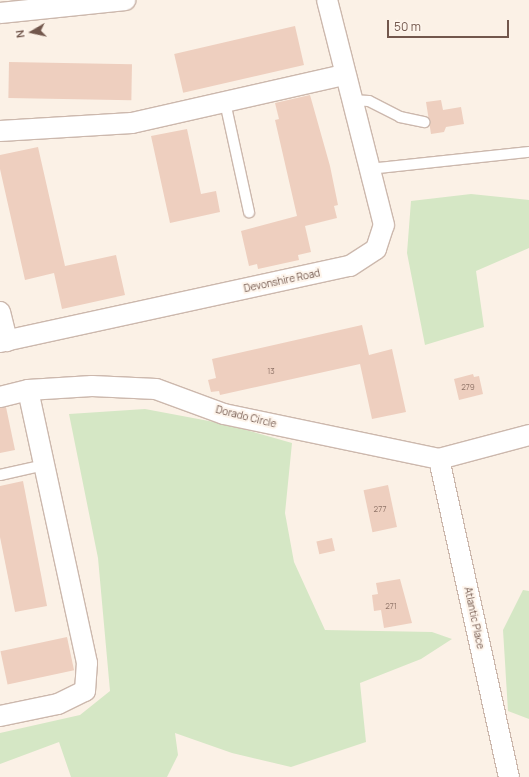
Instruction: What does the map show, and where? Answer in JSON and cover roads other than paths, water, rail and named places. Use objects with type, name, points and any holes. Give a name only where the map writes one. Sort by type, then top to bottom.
[{"type":"street","points":[[0,13],[125,0]]},
{"type":"street","name":"Devonshire Road","points":[[0,312],[3,341],[350,266],[376,249],[384,225],[350,100],[327,0]]},
{"type":"street","points":[[0,131],[132,123],[344,75]]},
{"type":"street","name":"Dorado Circle","points":[[0,397],[28,390],[92,386],[156,389],[224,414],[439,460]]},
{"type":"street","points":[[0,716],[58,704],[85,691],[87,662],[28,390]]},
{"type":"street","points":[[439,460],[529,435]]},
{"type":"street","name":"Atlantic Place","points":[[439,460],[509,777]]},
{"type":"lane","points":[[350,100],[369,101],[400,117],[424,122]]},
{"type":"lane","points":[[225,102],[249,212]]},
{"type":"lane","points":[[369,169],[529,152]]},
{"type":"lane","points":[[0,475],[44,465]]}]
